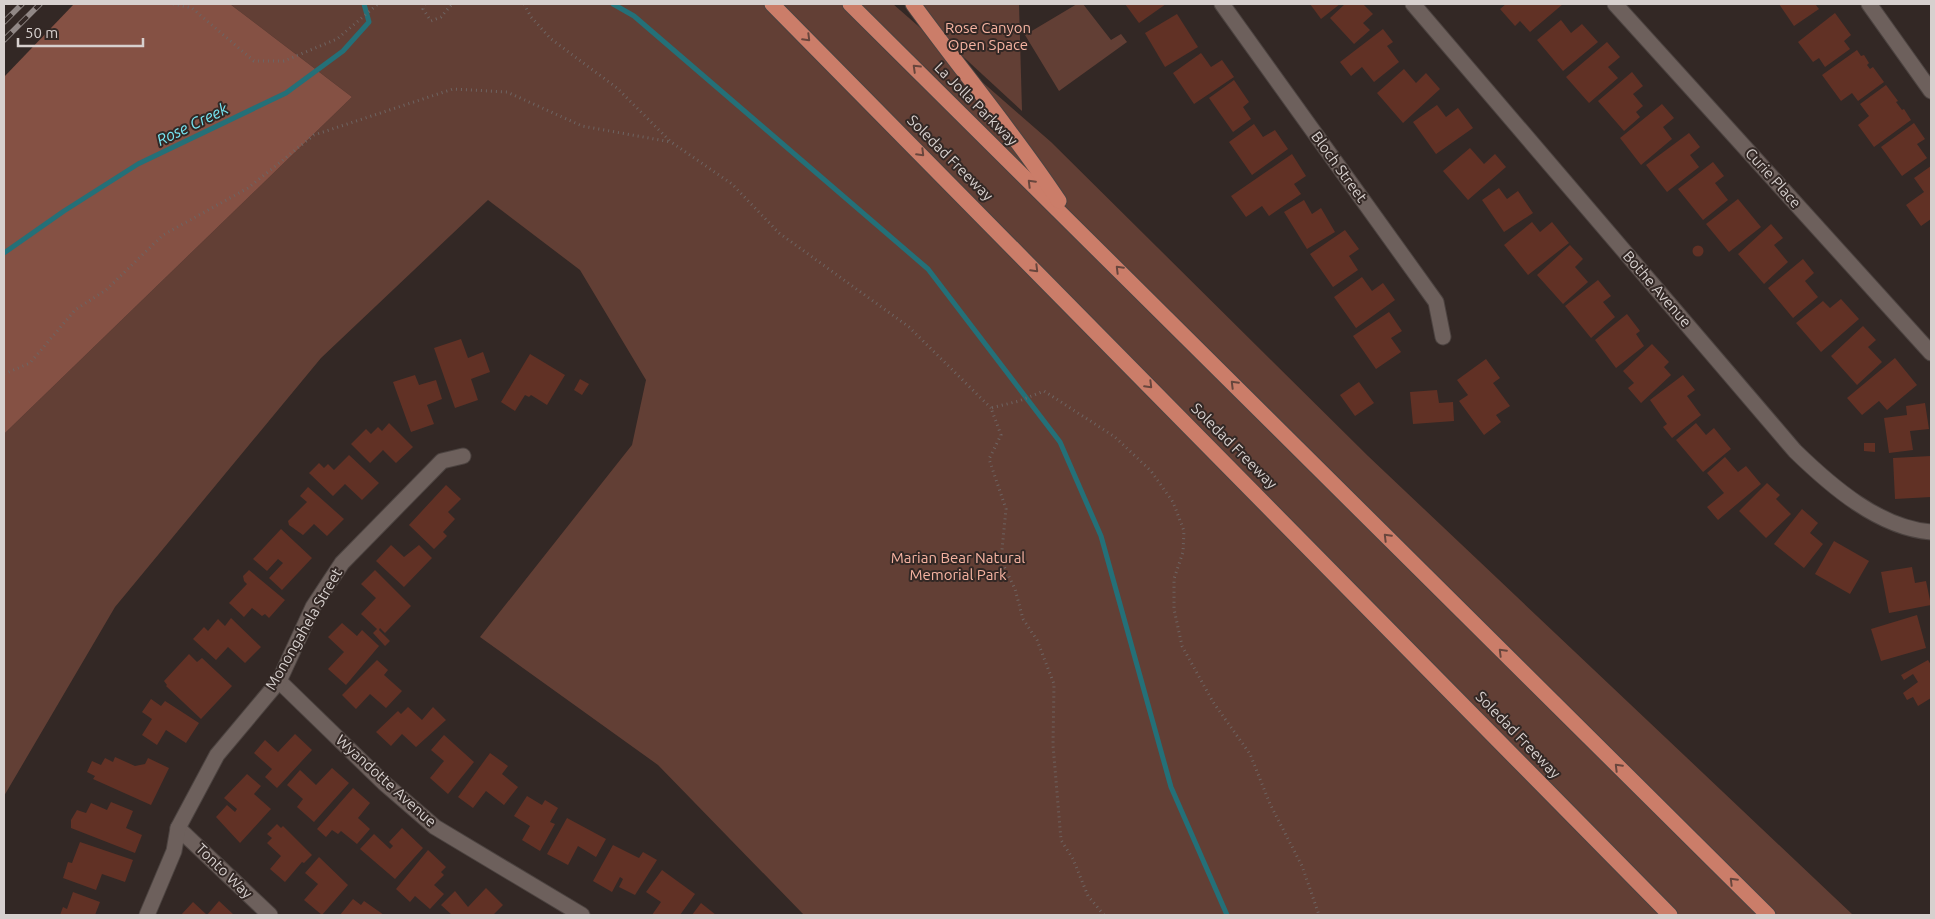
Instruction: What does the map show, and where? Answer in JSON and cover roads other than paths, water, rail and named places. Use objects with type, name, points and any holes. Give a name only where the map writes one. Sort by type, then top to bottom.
[{"type":"highway","name":"Soledad Freeway","points":[[772,4],[1670,915]]},
{"type":"highway","name":"La Jolla Parkway","points":[[850,4],[1078,229]]},
{"type":"highway","points":[[913,4],[960,70],[1032,161],[1078,229],[1768,915]]},
{"type":"street","name":"Bloch Street","points":[[1222,4],[1436,302],[1444,337]]},
{"type":"street","name":"Bothe Avenue","points":[[1413,4],[1795,451],[1827,482],[1869,512],[1918,531],[1931,532]]},
{"type":"street","name":"Curie Place","points":[[1615,4],[1931,353]]},
{"type":"street","points":[[1869,4],[1931,91]]},
{"type":"street","name":"Monongahela Street","points":[[147,915],[174,851],[178,828],[217,755],[278,681],[313,607],[342,562],[442,461],[463,456]]},
{"type":"street","name":"Wyandotte Avenue","points":[[278,681],[384,783],[435,827],[582,915]]},
{"type":"street","name":"Tonto Way","points":[[178,828],[270,915]]},
{"type":"waterway","name":"Rose Creek","points":[[4,253],[64,211],[138,164],[286,93],[343,51],[369,22],[364,4]]},
{"type":"waterway","points":[[613,4],[634,16],[928,269],[1060,442],[1101,536],[1171,787],[1227,915]]},
{"type":"railway","points":[[4,22],[22,4]]},
{"type":"railway","points":[[4,40],[40,4]]},
{"type":"park label","name":"Rose Canyon Open Space","points":[[988,36]]},
{"type":"park label","name":"Marian Bear Natural Memorial Park","points":[[958,566]]}]
